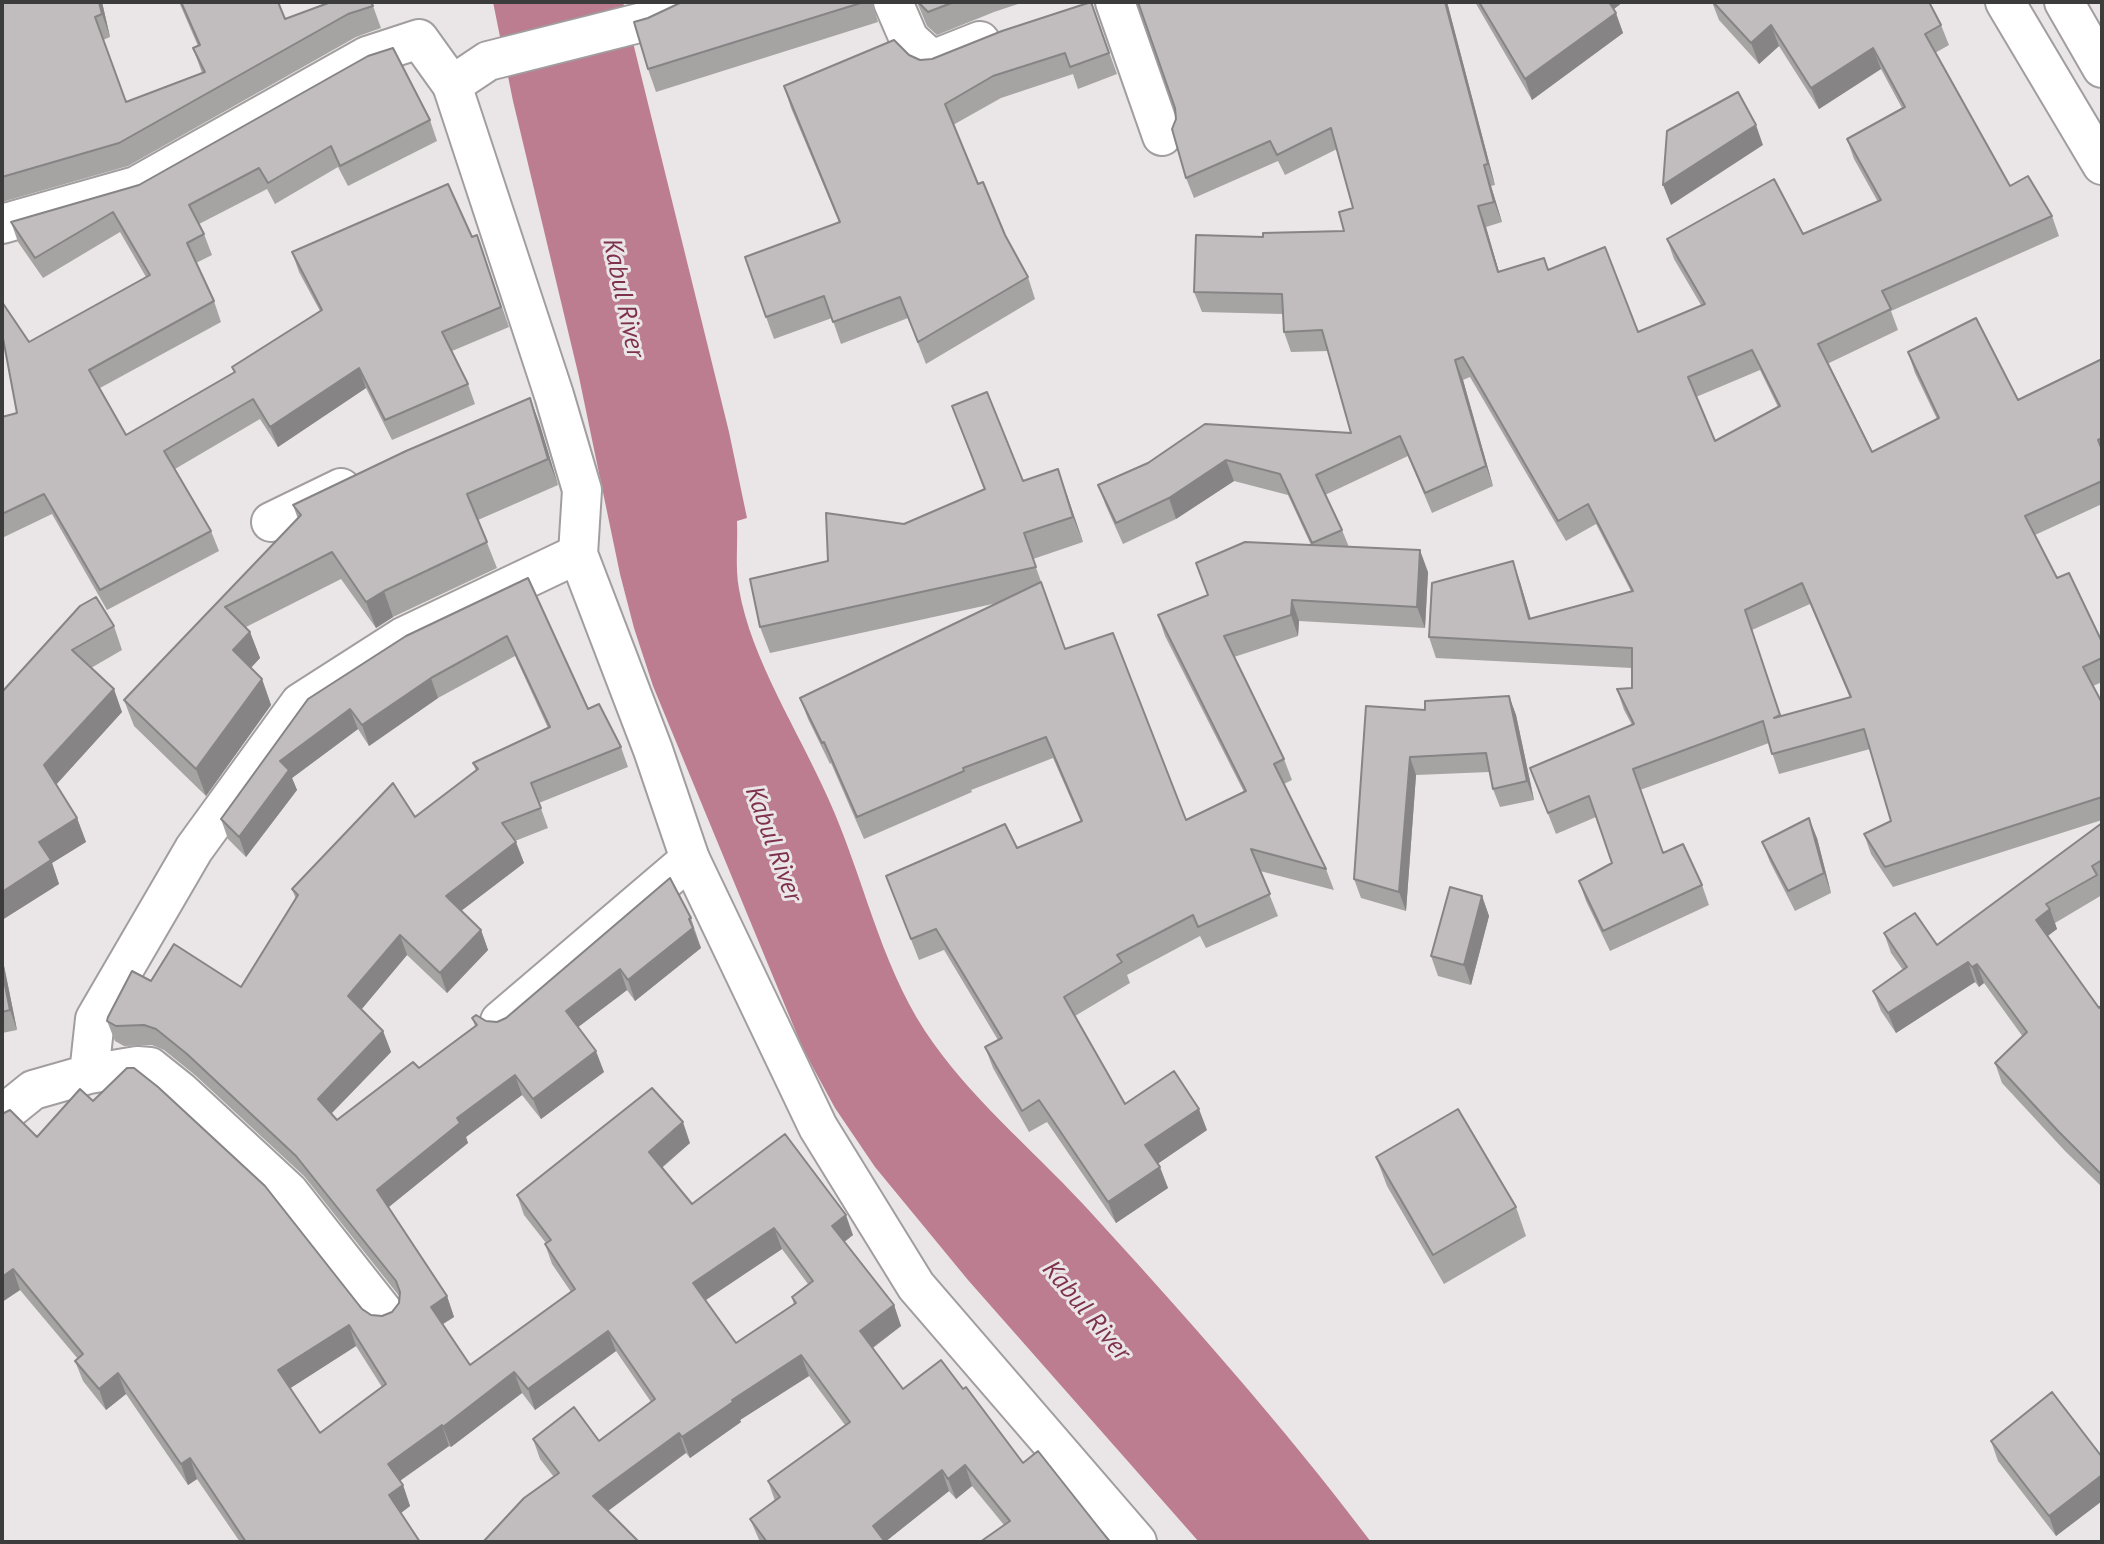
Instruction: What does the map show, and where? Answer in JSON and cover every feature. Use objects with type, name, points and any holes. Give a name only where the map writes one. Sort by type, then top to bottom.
[{"type":"street","points":[[452,85],[488,61],[648,21],[686,2]]},
{"type":"street","points":[[893,2],[909,39],[932,60],[1015,28]]},
{"type":"street","points":[[2005,2],[2102,165]]},
{"type":"street","points":[[2064,2],[2102,68]]},
{"type":"street","points":[[1097,3],[1162,136]]},
{"type":"street","points":[[2,224],[136,186],[367,56],[419,39],[452,85],[554,395],[582,490],[578,554],[653,750],[690,859],[818,1127],[916,1286],[1123,1537]]},
{"type":"street","points":[[517,411],[554,395]]},
{"type":"street","points":[[271,522],[369,475]]},
{"type":"street","points":[[89,1074],[95,1019],[194,849],[300,704],[402,637],[578,554]]},
{"type":"street","points":[[500,1021],[690,859]]},
{"type":"street","points":[[2,1115],[33,1090],[89,1074],[137,1066],[150,1067],[180,1091],[289,1192],[386,1315]]},
{"type":"water","name":"Kabul River","points":[[493,2],[623,2],[729,432],[747,518],[737,521],[738,581],[745,615],[777,695],[828,798],[883,946],[909,1004],[925,1031],[960,1077],[1083,1204],[1195,1328],[1303,1455],[1371,1542],[1199,1542],[968,1280],[875,1167],[835,1108],[803,1049],[653,686],[634,628],[620,574],[579,377],[513,101]]},
{"type":"building","points":[[2,2],[99,2],[102,14],[95,17],[126,102],[205,72],[193,48],[200,45],[181,2],[278,2],[285,19],[331,2],[371,2],[373,6],[348,14],[119,143],[2,177]]},
{"type":"building","points":[[682,2],[864,2],[648,69],[634,22]]},
{"type":"building","points":[[918,2],[954,2],[928,12]]},
{"type":"building","points":[[1091,2],[1109,53],[1070,67],[1065,53],[993,76],[945,104],[978,184],[983,182],[1005,235],[1028,277],[918,342],[900,297],[833,322],[824,296],[766,317],[745,257],[840,222],[784,86],[894,40],[909,55],[920,60],[932,59],[1002,31]]},
{"type":"building","points":[[1138,2],[1445,2],[1488,164],[1484,165],[1494,202],[1478,206],[1498,272],[1544,258],[1548,270],[1605,247],[1638,332],[1705,304],[1667,239],[1774,179],[1803,234],[1881,200],[1847,139],[1905,107],[1873,48],[1811,88],[1771,25],[1751,43],[1713,2],[1929,2],[1941,25],[1925,34],[2010,186],[2028,176],[2052,216],[1882,291],[1891,309],[1818,344],[1872,452],[1939,418],[1908,352],[1976,318],[2018,400],[2102,359],[2102,438],[2098,440],[2102,450],[2102,481],[2025,516],[2057,578],[2069,573],[2102,642],[2102,658],[2083,667],[2102,703],[2102,797],[1885,867],[1864,834],[1891,821],[1864,729],[1772,754],[1763,721],[1633,769],[1663,853],[1683,844],[1702,885],[1603,931],[1579,881],[1612,863],[1589,796],[1548,813],[1530,768],[1634,724],[1617,689],[1632,688],[1632,648],[1429,637],[1432,583],[1513,561],[1529,619],[1633,591],[1588,504],[1558,521],[1463,357],[1455,360],[1486,466],[1425,493],[1400,436],[1316,475],[1342,530],[1312,543],[1280,474],[1226,460],[1169,498],[1116,523],[1098,485],[1148,463],[1205,424],[1351,433],[1322,330],[1284,332],[1282,294],[1194,292],[1196,235],[1263,237],[1263,233],[1344,231],[1339,212],[1353,208],[1331,128],[1277,155],[1270,141],[1186,178],[1172,129],[1176,119],[1175,108]],"holes":[[[1752,350],[1780,406],[1715,441],[1688,377]],[[1802,583],[1851,697],[1774,718],[1780,715],[1745,610]]]},
{"type":"building","points":[[1479,2],[1609,2],[1616,13],[1525,79]]},
{"type":"building","points":[[393,48],[430,120],[340,166],[331,146],[268,183],[259,168],[189,205],[204,234],[187,243],[214,301],[89,370],[126,435],[235,372],[232,367],[322,310],[292,252],[448,184],[472,237],[477,235],[501,307],[442,332],[468,384],[385,420],[359,368],[270,427],[253,399],[164,451],[211,531],[100,590],[44,494],[2,514],[2,417],[17,413],[2,333],[2,302],[29,342],[150,275],[113,212],[35,258],[11,222],[139,185],[368,56]]},
{"type":"building","points":[[1738,92],[1756,125],[1663,185],[1667,131]]},
{"type":"building","points":[[987,392],[1023,481],[1058,469],[1073,517],[1024,533],[1036,567],[760,627],[750,579],[828,561],[826,513],[904,524],[985,489],[952,406]]},
{"type":"building","points":[[530,398],[548,459],[467,494],[487,542],[366,602],[332,552],[225,607],[250,632],[233,650],[262,679],[196,769],[124,700],[301,515],[293,505],[406,451]]},
{"type":"building","points":[[1245,542],[1420,550],[1417,607],[1292,600],[1291,615],[1224,636],[1284,759],[1274,764],[1326,869],[1251,849],[1270,894],[1198,927],[1193,915],[1117,955],[1122,962],[1064,997],[1125,1104],[1174,1071],[1199,1109],[1145,1145],[1160,1167],[1108,1202],[1039,1100],[1022,1111],[985,1047],[1002,1038],[936,929],[911,939],[886,876],[1005,824],[1017,848],[1082,821],[1046,737],[963,768],[964,771],[857,817],[824,742],[822,743],[800,698],[1041,582],[1065,649],[1113,633],[1186,820],[1246,791],[1158,615],[1208,595],[1196,563]]},
{"type":"building","points":[[528,578],[588,709],[599,704],[621,747],[531,783],[541,808],[502,823],[516,842],[446,896],[481,930],[440,973],[400,935],[348,996],[383,1031],[318,1099],[337,1120],[413,1062],[419,1068],[477,1025],[472,1018],[476,1015],[486,1021],[497,1022],[506,1018],[670,878],[691,918],[689,919],[693,928],[628,980],[620,969],[566,1011],[596,1051],[533,1099],[515,1075],[457,1118],[460,1123],[377,1190],[447,1296],[431,1307],[470,1365],[575,1289],[545,1244],[551,1240],[517,1195],[652,1088],[683,1122],[649,1152],[692,1204],[785,1134],[846,1215],[832,1226],[894,1305],[860,1331],[903,1389],[941,1360],[963,1389],[966,1387],[1023,1463],[1038,1451],[1110,1542],[980,1542],[1010,1521],[965,1465],[948,1479],[942,1470],[873,1526],[885,1542],[767,1542],[750,1519],[780,1497],[768,1481],[850,1422],[801,1355],[682,1437],[679,1433],[593,1496],[639,1542],[483,1542],[524,1498],[559,1473],[533,1439],[574,1407],[599,1441],[655,1399],[608,1331],[528,1389],[514,1372],[443,1427],[442,1425],[388,1464],[403,1485],[389,1495],[420,1542],[246,1542],[190,1458],[181,1464],[118,1373],[99,1389],[75,1361],[83,1354],[13,1269],[2,1277],[2,1114],[10,1110],[37,1137],[80,1089],[93,1101],[127,1068],[134,1068],[265,1186],[362,1309],[371,1315],[382,1316],[392,1312],[399,1303],[400,1292],[396,1281],[296,1156],[187,1054],[156,1029],[144,1025],[116,1026],[107,1021],[132,971],[151,981],[174,944],[241,987],[298,895],[292,889],[393,783],[415,817],[478,769],[473,763],[550,727],[507,636],[431,678],[362,725],[350,709],[280,761],[289,770],[239,837],[221,819],[308,699],[406,636]],"holes":[[[774,1228],[813,1281],[792,1297],[796,1303],[736,1343],[693,1283]],[[349,1325],[386,1384],[320,1433],[278,1370]]]},
{"type":"building","points":[[96,597],[114,626],[72,650],[114,689],[44,765],[77,818],[39,842],[51,860],[2,892],[2,692],[80,606]]},
{"type":"building","points":[[1509,696],[1527,781],[1493,789],[1486,753],[1410,757],[1399,892],[1354,879],[1366,706],[1425,710],[1425,701]]},
{"type":"building","points":[[1809,818],[1824,873],[1788,891],[1762,842]]},
{"type":"building","points":[[2102,823],[2102,860],[2092,866],[2097,875],[2046,904],[2050,909],[2036,920],[2099,1008],[2102,1005],[2102,1175],[1995,1063],[2027,1032],[1977,964],[1972,967],[1968,962],[1888,1013],[1873,991],[1907,967],[1884,933],[1915,913],[1937,945]]},
{"type":"building","points":[[1450,887],[1482,896],[1464,965],[1431,956]]},
{"type":"building","points":[[2,970],[10,1010],[2,1012]]},
{"type":"building","points":[[1458,1109],[1516,1207],[1433,1255],[1376,1157]]},
{"type":"building","points":[[2052,1392],[2102,1457],[2102,1475],[2049,1516],[1991,1441]]}]
